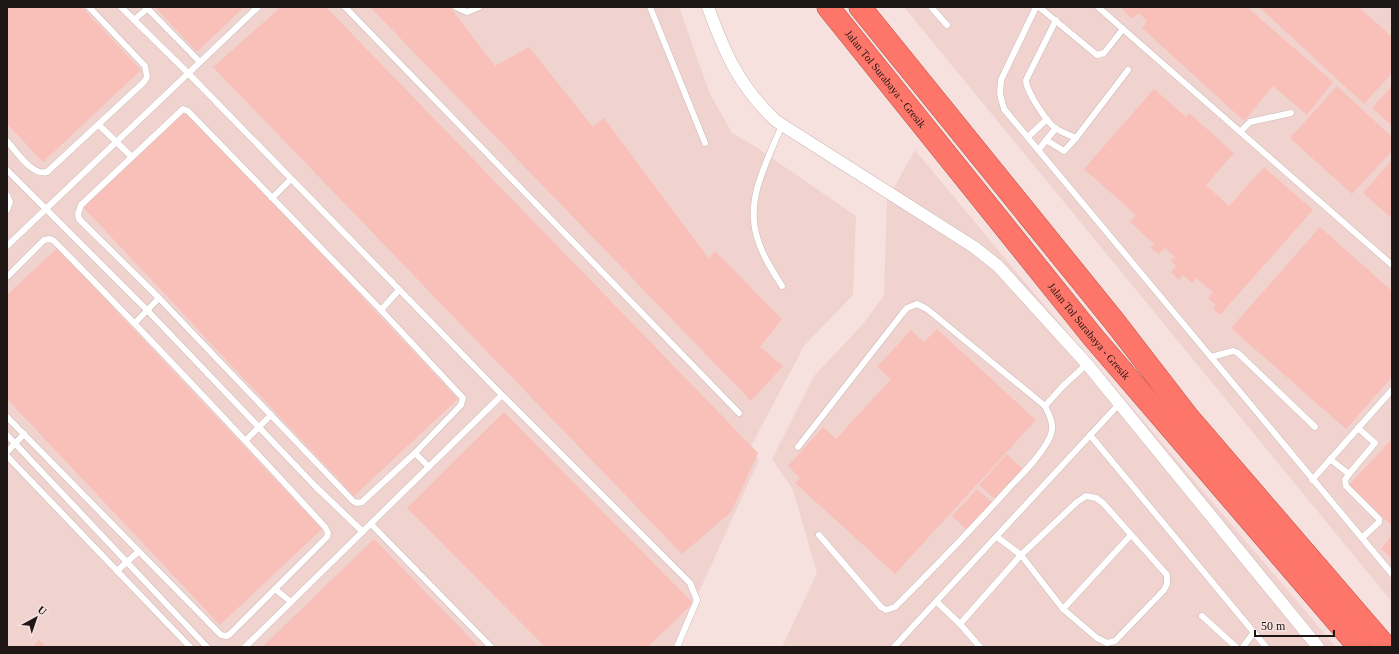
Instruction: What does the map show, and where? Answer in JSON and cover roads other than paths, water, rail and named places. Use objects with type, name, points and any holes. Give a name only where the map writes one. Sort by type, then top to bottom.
[{"type":"highway","name":"Jalan Tol Surabaya - Gresik","points":[[828,7],[1093,337],[1359,647]]},
{"type":"highway","points":[[860,7],[1114,321],[1188,417],[1386,647]]},
{"type":"street","points":[[708,7],[722,44],[735,72],[751,96],[763,109],[782,125],[845,167],[974,247],[998,266],[1087,364],[1120,403],[1318,647]]},
{"type":"lane","points":[[7,141],[32,167],[44,173],[50,170],[144,82],[147,73],[141,61],[89,7]]},
{"type":"lane","points":[[121,7],[189,74],[290,180],[502,395],[690,583],[697,600],[677,647]]},
{"type":"lane","points":[[7,246],[45,208],[117,143],[258,7]]},
{"type":"lane","points":[[345,7],[739,413]]},
{"type":"lane","points":[[456,7],[460,11],[467,12],[479,7]]},
{"type":"lane","points":[[650,7],[705,144]]},
{"type":"lane","points":[[931,7],[947,25]]},
{"type":"lane","points":[[1036,7],[1001,80],[1000,94],[1004,109],[1039,149],[1312,480],[1392,574]]},
{"type":"lane","points":[[1040,7],[1098,55],[1104,53],[1123,29]]},
{"type":"lane","points":[[1098,7],[1392,265]]},
{"type":"lane","points":[[134,20],[147,8],[200,62]]},
{"type":"lane","points":[[1056,20],[1026,80],[1028,90],[1047,119],[1056,128],[1076,138]]},
{"type":"lane","points":[[1046,140],[1064,151],[1076,138],[1128,70]]},
{"type":"lane","points":[[186,109],[272,198],[463,398],[461,405],[415,453],[364,501],[357,503],[159,298],[83,223],[78,214],[81,204],[178,112],[186,109]]},
{"type":"lane","points":[[1240,132],[1250,122],[1291,113]]},
{"type":"lane","points":[[1028,137],[1047,119]]},
{"type":"lane","points":[[99,125],[132,157]]},
{"type":"lane","points":[[782,125],[756,191],[754,219],[756,236],[765,258],[782,286]]},
{"type":"lane","points":[[1039,149],[1056,128]]},
{"type":"lane","points":[[7,170],[147,310],[315,486],[363,532]]},
{"type":"lane","points":[[272,198],[290,180]]},
{"type":"lane","points":[[7,194],[10,202],[7,210]]},
{"type":"lane","points":[[7,277],[44,240],[52,240],[135,323],[246,440],[325,527],[328,533],[324,540],[230,634],[226,636],[221,635],[7,417]]},
{"type":"lane","points":[[380,310],[399,290]]},
{"type":"lane","points":[[135,323],[159,298]]},
{"type":"lane","points":[[798,447],[902,314],[907,308],[917,304],[927,309],[1044,406],[1051,419],[1053,427],[1050,438],[1028,467],[895,608],[890,610],[881,607],[818,535]]},
{"type":"lane","points":[[1211,358],[1228,352],[1238,353],[1315,427]]},
{"type":"lane","points":[[1044,406],[1087,364]]},
{"type":"lane","points":[[1312,480],[1391,393]]},
{"type":"lane","points":[[245,647],[502,395]]},
{"type":"lane","points":[[894,647],[997,538],[1120,403]]},
{"type":"lane","points":[[246,440],[271,415]]},
{"type":"lane","points":[[1358,428],[1375,443],[1349,474],[1346,480],[1346,486],[1379,519],[1379,522],[1362,538]]},
{"type":"lane","points":[[7,452],[24,434]]},
{"type":"lane","points":[[7,435],[207,647]]},
{"type":"lane","points":[[1090,435],[1266,647]]},
{"type":"lane","points":[[415,453],[429,467]]},
{"type":"lane","points":[[7,456],[190,647]]},
{"type":"lane","points":[[1330,459],[1349,474]]},
{"type":"lane","points":[[960,624],[1021,555],[1077,502],[1086,496],[1096,498],[1103,503],[1167,575],[1167,584],[1164,590],[1115,641],[1107,643],[1097,638],[1063,610],[1021,555],[997,538]]},
{"type":"lane","points":[[371,524],[491,647]]},
{"type":"lane","points":[[1063,610],[1132,535]]},
{"type":"lane","points":[[117,571],[138,552]]},
{"type":"lane","points":[[275,589],[291,602]]},
{"type":"lane","points":[[937,602],[960,624],[980,647]]},
{"type":"lane","points":[[1202,616],[1236,647]]},
{"type":"lane","points":[[1243,647],[1254,632]]}]
